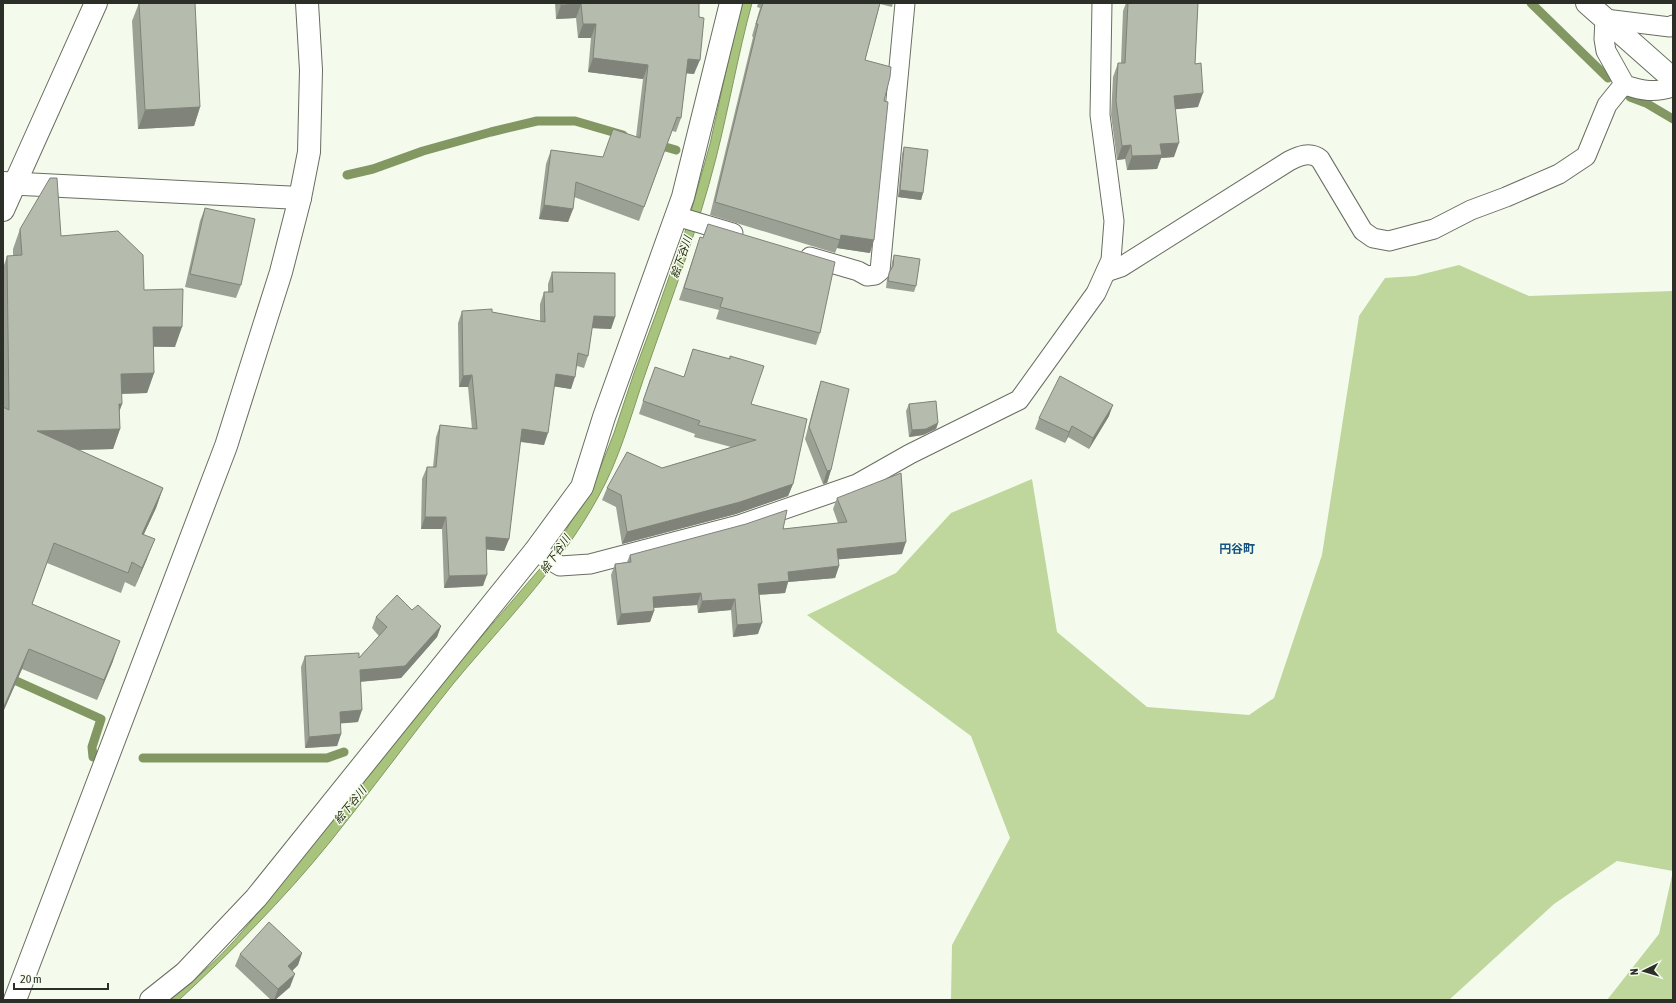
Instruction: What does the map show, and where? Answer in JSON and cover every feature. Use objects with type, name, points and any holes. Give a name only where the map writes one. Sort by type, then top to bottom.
[{"type":"street","points":[[3,210],[9,183],[96,3]]},
{"type":"street","points":[[15,1000],[226,446],[281,272],[300,198],[309,152],[311,70],[307,3]]},
{"type":"street","points":[[151,1000],[185,974],[256,898],[535,551],[582,487],[604,417],[683,197],[731,3]]},
{"type":"street","points":[[1587,3],[1673,79]]},
{"type":"street","points":[[9,183],[300,198]]},
{"type":"lane","points":[[797,253],[858,271],[867,276],[875,275],[880,271],[904,3]]},
{"type":"lane","points":[[535,551],[560,566],[590,564],[738,525],[857,484],[910,454],[1019,400],[1096,293],[1111,260],[1114,221],[1100,115],[1102,3]]},
{"type":"lane","points":[[1673,25],[1670,27],[1605,19],[1604,39],[1606,51],[1624,84],[1641,90],[1659,91],[1673,87]]},
{"type":"lane","points":[[1106,272],[1121,267],[1289,161],[1306,154],[1315,155],[1320,159],[1363,231],[1374,238],[1389,240],[1434,229],[1471,210],[1506,197],[1559,174],[1586,156],[1606,105],[1624,84]]},
{"type":"lane","points":[[676,216],[752,239]]},
{"type":"shaded area","points":[[1459,265],[1529,296],[1673,291],[1673,871],[1617,861],[1554,904],[1449,1000],[951,1000],[952,945],[1010,838],[971,736],[807,615],[896,573],[951,513],[1032,479],[1057,632],[1147,707],[1249,715],[1274,698],[1322,555],[1359,316],[1385,278],[1415,276]]},
{"type":"shaded area","points":[[1673,871],[1673,1000],[1607,1000],[1659,934]]},
{"type":"water","name":"絵下谷川","points":[[741,3],[752,3],[721,139],[709,184],[684,263],[618,454],[606,482],[591,510],[574,537],[536,588],[453,684],[346,822],[294,884],[257,924],[179,1000],[170,1000],[210,966],[246,927],[450,673],[544,564],[561,539],[597,476],[614,433],[687,226],[710,144]]},
{"type":"building","points":[[139,3],[195,3],[200,107],[145,110]]},
{"type":"building","points":[[561,3],[699,3],[699,17],[704,18],[700,60],[688,59],[681,118],[677,117],[644,207],[576,182],[573,209],[544,205],[551,150],[603,157],[613,129],[640,138],[648,65],[593,58],[596,24],[583,24],[581,4],[561,5]]},
{"type":"building","points":[[763,3],[880,3],[865,60],[891,67],[884,101],[888,102],[874,240],[841,235],[840,240],[715,202],[758,24],[756,24]]},
{"type":"building","points":[[1128,3],[1198,3],[1195,64],[1201,63],[1203,93],[1174,96],[1179,143],[1160,144],[1162,155],[1132,156],[1131,145],[1122,146],[1116,101],[1118,63],[1125,63]]},
{"type":"building","points":[[904,147],[928,150],[923,193],[900,190]]},
{"type":"building","points":[[50,178],[57,178],[61,236],[118,231],[143,255],[144,290],[183,289],[182,327],[153,327],[154,373],[121,374],[122,404],[119,404],[120,429],[37,431],[163,488],[142,534],[155,539],[142,568],[132,562],[128,573],[54,543],[32,604],[120,641],[104,680],[29,649],[3,709],[3,407],[9,410],[7,256],[22,255],[20,229]]},
{"type":"building","points":[[205,208],[255,219],[241,285],[190,274]]},
{"type":"building","points":[[708,224],[835,262],[820,333],[720,307],[723,298],[684,288],[700,237],[703,238]]},
{"type":"building","points":[[894,255],[920,259],[916,286],[888,281],[889,273],[893,266]]},
{"type":"building","points":[[552,272],[615,273],[615,317],[594,316],[588,356],[578,353],[575,377],[556,374],[548,433],[522,429],[509,539],[486,537],[487,575],[449,576],[446,517],[425,517],[427,467],[436,467],[440,425],[477,429],[472,375],[463,376],[462,311],[492,309],[492,312],[545,322],[544,292],[553,292]]},
{"type":"building","points":[[693,349],[730,359],[730,356],[764,366],[751,404],[807,419],[793,484],[740,502],[627,532],[621,495],[607,488],[627,452],[662,468],[756,440],[698,425],[700,421],[643,401],[655,367],[684,377]]},
{"type":"building","points":[[1060,376],[1113,405],[1093,438],[1072,426],[1069,432],[1039,418]]},
{"type":"building","points":[[821,381],[849,389],[831,470],[827,471],[809,427]]},
{"type":"building","points":[[936,401],[938,423],[926,429],[912,430],[909,404]]},
{"type":"building","points":[[901,473],[906,542],[837,549],[839,566],[788,572],[789,581],[758,584],[762,623],[737,625],[735,599],[702,601],[701,593],[653,597],[654,611],[621,614],[615,564],[631,562],[630,555],[746,524],[787,510],[783,529],[847,522],[837,498]]},
{"type":"building","points":[[397,595],[412,610],[418,605],[441,626],[405,666],[360,670],[362,710],[340,712],[341,734],[309,737],[305,656],[359,653],[359,658],[387,627],[376,617]]},
{"type":"building","points":[[269,922],[302,953],[288,966],[295,974],[278,989],[240,954]]},
{"type":"waterway","points":[[1531,3],[1608,78]]},
{"type":"waterway","points":[[1630,97],[1646,103],[1673,119]]},
{"type":"waterway","points":[[347,175],[373,169],[423,151],[537,121],[575,121],[623,135]]},
{"type":"waterway","points":[[655,144],[676,150]]},
{"type":"waterway","points":[[3,675],[101,719],[92,747],[93,757]]},
{"type":"waterway","points":[[143,758],[327,758],[344,752]]},
{"type":"district","name":"円谷町","points":[[1237,549]]}]
